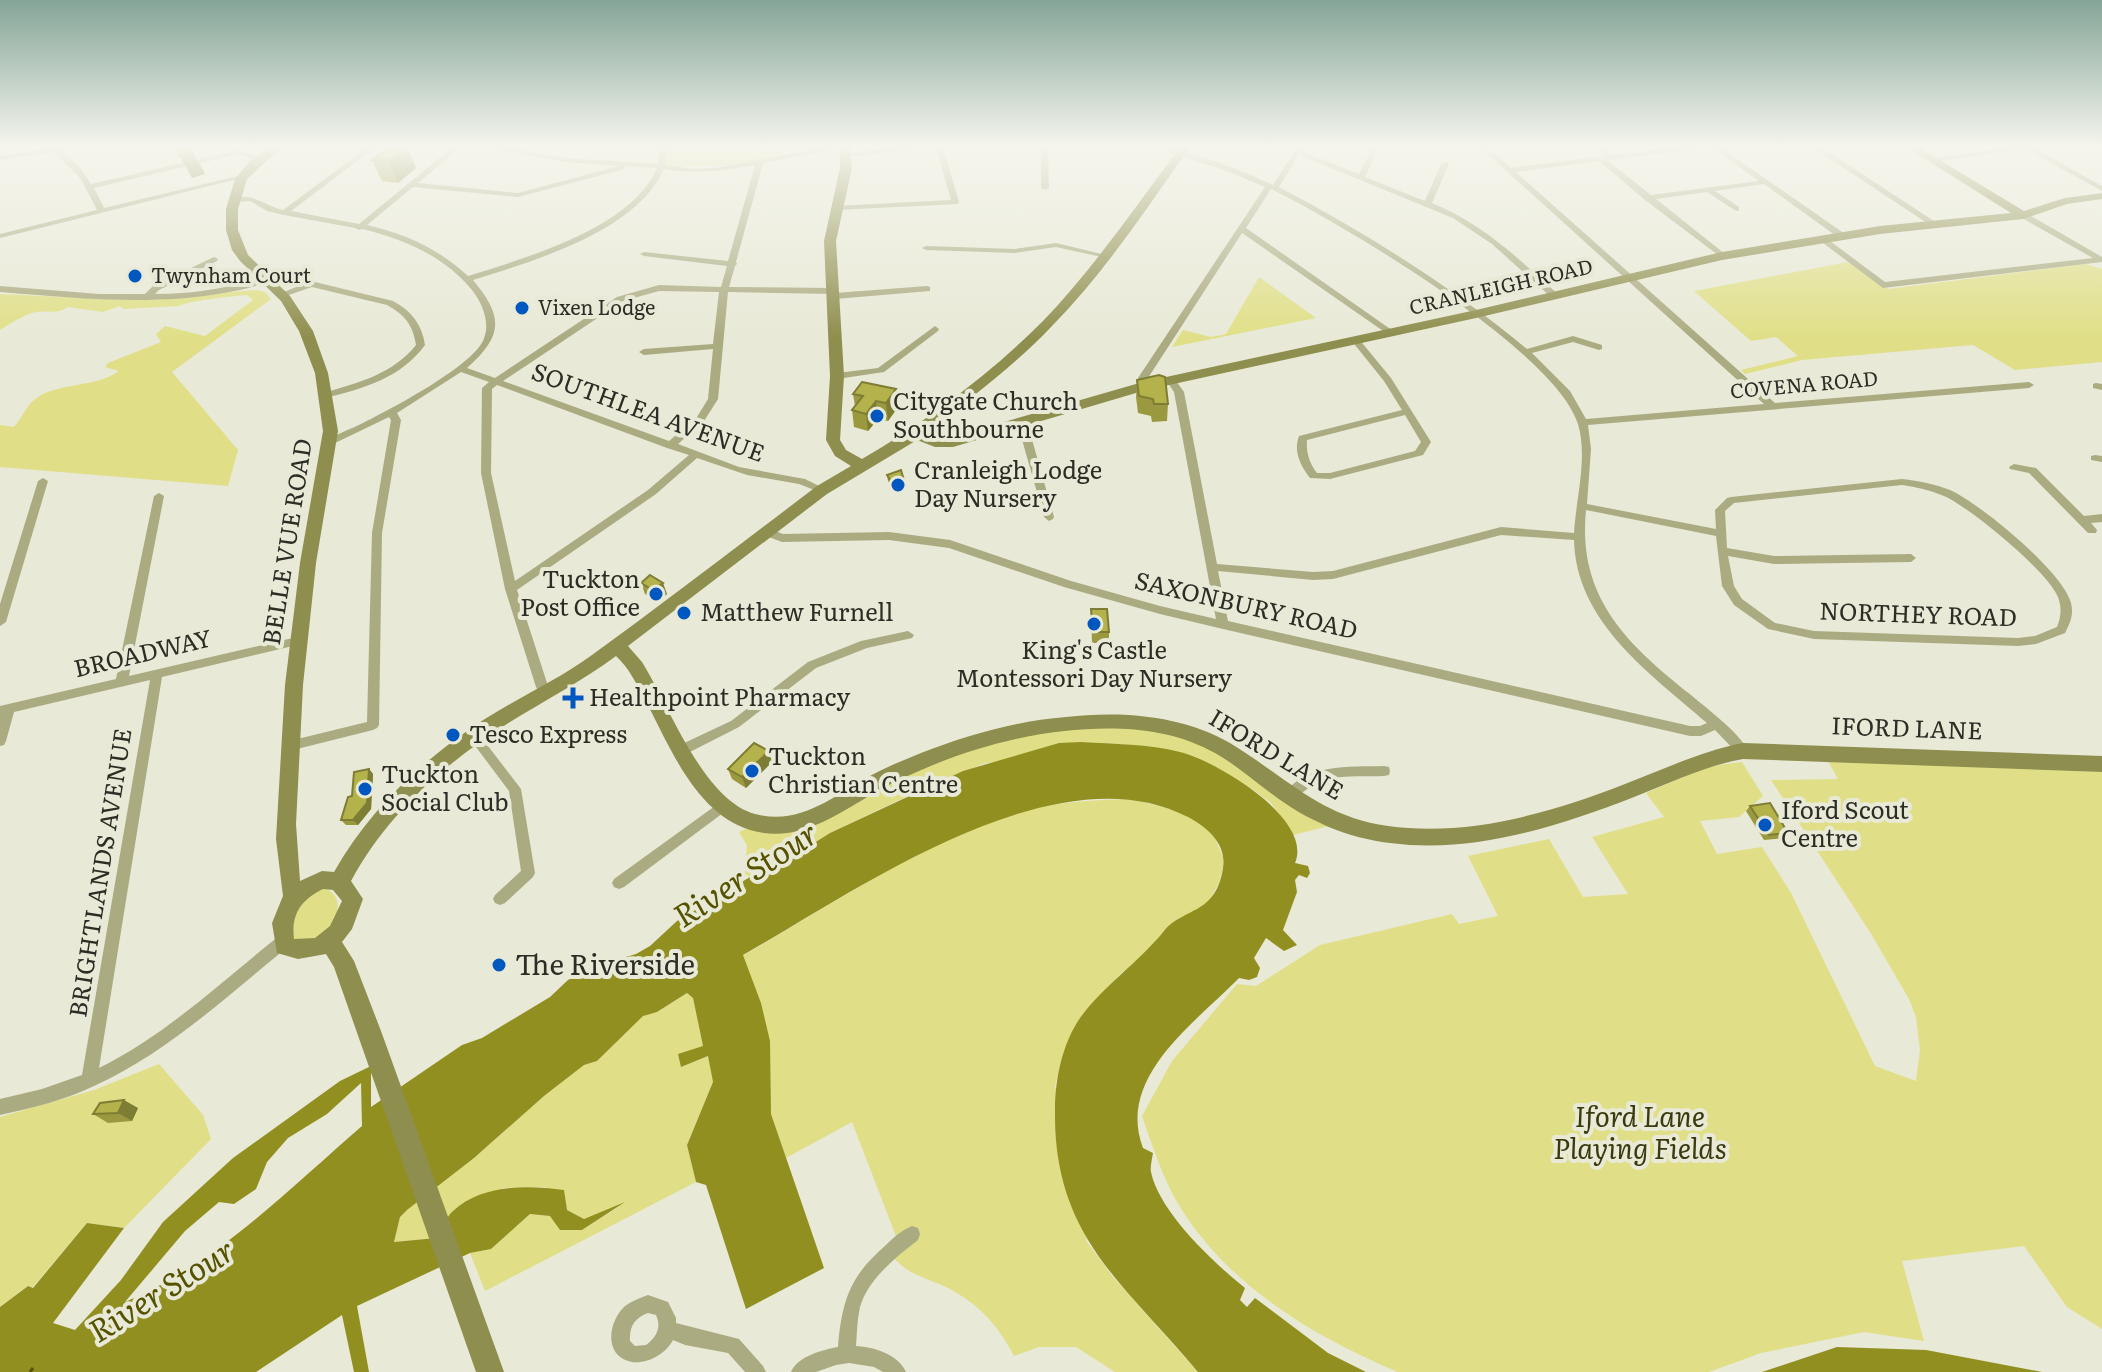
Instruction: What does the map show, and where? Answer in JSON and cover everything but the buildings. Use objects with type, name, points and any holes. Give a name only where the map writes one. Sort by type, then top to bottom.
[{"type":"street","points":[[0,236],[97,211]]},
{"type":"street","name":"BELLE VUE ROAD","points":[[232,211],[232,240],[244,259],[283,294],[309,333],[326,395],[330,442],[321,481],[297,641],[289,746],[285,861],[294,898]]},
{"type":"street","points":[[279,211],[418,244],[467,279],[485,302],[492,329],[484,348],[461,369],[391,412],[330,442]]},
{"type":"street","points":[[359,228],[380,211]]},
{"type":"street","points":[[467,279],[541,255],[588,232],[619,211]]},
{"type":"street","points":[[670,446],[709,408],[724,289],[747,211]]},
{"type":"street","points":[[835,211],[830,241],[837,376],[834,447],[861,465]]},
{"type":"street","points":[[339,882],[353,857],[396,802],[474,736],[547,694],[616,647],[822,490],[916,434],[1026,344],[1106,256],[1139,211]]},
{"type":"street","points":[[1143,386],[1143,378],[1255,211]]},
{"type":"street","points":[[1318,211],[1382,248],[1476,314],[1526,352],[1567,391],[1583,422],[1586,468],[1579,537],[1587,576],[1607,620],[1639,657],[1743,751]]},
{"type":"street","points":[[1443,211],[1477,229],[1555,296]]},
{"type":"street","points":[[1556,211],[1772,406]]},
{"type":"street","points":[[1665,211],[1722,256]]},
{"type":"street","points":[[1806,211],[1842,236]]},
{"type":"street","points":[[1915,211],[1936,225]]},
{"type":"street","points":[[2016,211],[2101,260]]},
{"type":"street","name":"CRANLEIGH ROAD","points":[[916,434],[935,442],[953,442],[1143,386],[1392,333],[1722,256],[1842,236],[2023,215],[2035,211]]},
{"type":"street","points":[[1242,229],[1392,333]]},
{"type":"street","points":[[1823,240],[1883,285],[2101,260]]},
{"type":"street","points":[[926,248],[1015,251],[1048,245],[1106,256]]},
{"type":"street","points":[[644,254],[664,259],[733,264]]},
{"type":"street","points":[[148,296],[156,288],[214,259]]},
{"type":"street","points":[[0,289],[148,296],[236,289],[267,279]]},
{"type":"street","points":[[283,294],[311,284],[379,300],[401,309],[418,328],[421,345],[403,366],[326,395]]},
{"type":"street","points":[[547,694],[542,687],[511,589],[486,473],[487,388],[630,295],[659,288],[834,294],[927,289]]},
{"type":"street","points":[[837,376],[881,370],[935,329]]},
{"type":"street","points":[[1526,352],[1573,339],[1599,347]]},
{"type":"street","points":[[1355,340],[1388,380],[1426,442],[1419,453],[1330,476],[1314,476],[1306,467],[1300,445],[1302,438],[1407,412]]},
{"type":"street","points":[[644,352],[719,346]]},
{"type":"street","name":"SOUTHLEA AVENUE","points":[[461,369],[750,474],[805,480],[822,490]]},
{"type":"street","points":[[1171,380],[1179,392],[1223,625]]},
{"type":"street","name":"COVENA ROAD","points":[[1583,422],[2029,385]]},
{"type":"street","points":[[289,746],[373,725],[377,533],[396,420],[395,413],[391,412]]},
{"type":"street","points":[[1022,422],[1049,517]]},
{"type":"street","points":[[511,589],[652,492],[695,455]]},
{"type":"street","points":[[2014,467],[2031,466],[2092,530]]},
{"type":"street","points":[[0,622],[43,481]]},
{"type":"street","name":"NORTHEY ROAD","points":[[1902,482],[1933,487],[1973,507],[2054,581],[2064,595],[2067,616],[2061,630],[2050,636],[2018,642],[1791,632],[1756,618],[1738,602],[1728,586],[1720,533],[1720,510],[1731,500],[1902,482]]},
{"type":"street","points":[[122,681],[159,496]]},
{"type":"street","points":[[1582,506],[1720,533]]},
{"type":"street","points":[[2081,520],[2102,518]]},
{"type":"street","name":"SAXONBURY ROAD","points":[[765,531],[782,538],[889,536],[950,544],[1068,584],[1223,625],[1690,731],[1701,731],[1716,724]]},
{"type":"street","points":[[1213,567],[1333,575],[1501,531],[1579,537]]},
{"type":"street","points":[[1722,551],[1774,560],[1911,558]]},
{"type":"street","points":[[684,749],[735,724],[812,665],[865,644],[908,635]]},
{"type":"street","name":"BROADWAY","points":[[4,710],[297,641]]},
{"type":"street","name":"IFORD LANE","points":[[616,647],[634,662],[704,784],[722,806],[741,818],[759,823],[795,824],[886,778],[960,748],[1020,731],[1104,722],[1143,723],[1195,735],[1236,756],[1289,796],[1340,823],[1392,835],[1482,832],[1574,810],[1716,755],[1743,751],[2102,764]]},
{"type":"street","name":"BRIGHTLANDS AVENUE","points":[[89,1081],[157,673]]},
{"type":"street","points":[[0,741],[4,710]]},
{"type":"street","points":[[474,736],[515,789],[528,873],[500,899]]},
{"type":"street","points":[[1289,796],[1304,780],[1317,774],[1384,771]]},
{"type":"street","points":[[619,883],[722,806]]},
{"type":"street","points":[[322,880],[339,882],[348,889],[353,899],[348,919],[330,943],[297,951],[285,946],[280,925],[282,915],[294,898],[322,880]]},
{"type":"street","points":[[0,1107],[89,1081],[114,1069],[160,1038],[284,941]]},
{"type":"street","points":[[330,943],[343,961],[370,1031],[490,1372]]},
{"type":"street","points":[[846,1353],[853,1303],[868,1275],[889,1252],[912,1234]]},
{"type":"street","points":[[668,1329],[685,1336],[733,1345],[757,1372]]},
{"type":"street","points":[[800,1372],[846,1353],[870,1356],[897,1372]]},
{"type":"green space","points":[[1848,262],[1888,289],[2086,264],[2102,269],[2102,362],[2015,370],[1973,345],[1802,360],[1745,374],[1741,370],[1798,356],[1776,337],[1751,341],[1694,291]]},
{"type":"green space","points":[[1259,277],[1316,318],[1172,347],[1183,330],[1211,337],[1226,334]]},
{"type":"green space","points":[[257,290],[265,292],[271,299],[172,372],[238,450],[228,486],[0,467],[0,425],[14,427],[28,406],[43,394],[99,380],[119,371],[105,367],[108,363],[161,342],[156,334],[165,326],[205,336],[253,300],[247,295],[179,306],[123,309],[120,306],[103,312],[68,307],[56,312],[31,313],[0,330],[0,294],[129,300]]},
{"type":"green space","points":[[1064,724],[1171,728],[1340,823],[1293,835],[1271,803],[1252,789],[1184,753],[1121,744],[1059,743],[1004,761],[986,763],[941,780],[830,833],[795,855],[754,870],[750,877],[745,874],[747,845],[739,832],[759,823],[778,826],[927,760]]},
{"type":"green space","name":"Iford Lane Playing Fields","points":[[1828,761],[2102,772],[2102,1329],[2067,1307],[2024,1246],[1902,1261],[1924,1341],[1864,1332],[1761,1353],[1709,1372],[1398,1372],[1335,1343],[1276,1306],[1248,1285],[1200,1235],[1168,1186],[1142,1116],[1172,1061],[1237,984],[1256,986],[1320,945],[1452,914],[1459,924],[1498,916],[1468,856],[1549,839],[1583,897],[1628,894],[1592,837],[1664,817],[1646,793],[1709,766],[1742,762],[1763,796],[1739,817],[1700,821],[1717,854],[1762,847],[1791,893],[1875,1066],[1916,1081],[1920,1050],[1916,1017],[1909,999],[1870,932],[1771,780],[1838,779]]},
{"type":"green space","points":[[1131,799],[1175,810],[1202,824],[1214,836],[1223,857],[1219,883],[1207,904],[1166,928],[1152,948],[1118,976],[1078,1021],[1064,1053],[1055,1086],[1087,1242],[1114,1278],[1198,1372],[1115,1372],[1076,1347],[1039,1347],[1014,1356],[1001,1334],[977,1308],[957,1293],[901,1265],[889,1252],[899,1244],[852,1122],[786,1158],[771,1114],[761,1003],[742,956],[899,864],[964,832],[997,819],[1046,806]]},
{"type":"green space","points":[[326,889],[333,893],[338,907],[328,930],[312,940],[289,940],[285,920],[315,890]]},
{"type":"green space","points":[[687,993],[693,998],[703,1046],[681,1067],[709,1056],[713,1082],[687,1144],[696,1182],[485,1291],[470,1253],[491,1249],[530,1214],[550,1216],[582,1230],[620,1206],[584,1219],[567,1210],[546,1187],[503,1188],[436,1238],[394,1242],[400,1217],[407,1210],[474,1158],[544,1096],[584,1065],[597,1061],[643,1015],[657,1012]]},
{"type":"green space","points":[[159,1064],[203,1115],[211,1139],[124,1228],[87,1223],[32,1288],[27,1286],[0,1307],[0,1117],[94,1090]]},
{"type":"water","name":"River Stour","points":[[1059,743],[1143,746],[1195,757],[1215,766],[1257,794],[1276,810],[1290,828],[1297,846],[1295,863],[1308,866],[1310,873],[1307,878],[1299,875],[1295,880],[1297,892],[1283,930],[1297,945],[1284,951],[1266,938],[1254,958],[1260,968],[1257,977],[1249,980],[1239,978],[1164,1053],[1140,1098],[1138,1122],[1143,1148],[1153,1153],[1151,1172],[1165,1204],[1204,1251],[1245,1288],[1240,1300],[1247,1307],[1255,1298],[1328,1353],[1366,1372],[1198,1372],[1120,1284],[1080,1226],[1066,1192],[1058,1154],[1055,1110],[1056,1087],[1068,1039],[1080,1018],[1100,995],[1172,923],[1207,902],[1214,894],[1223,859],[1214,837],[1188,817],[1135,800],[1078,800],[1019,813],[958,836],[898,865],[743,955],[761,1003],[770,1041],[771,1114],[824,1268],[746,1309],[706,1185],[696,1182],[687,1145],[713,1082],[708,1056],[681,1067],[678,1054],[703,1046],[693,998],[687,993],[657,1012],[643,1016],[597,1061],[584,1065],[544,1096],[474,1158],[407,1210],[400,1217],[394,1242],[436,1238],[450,1214],[465,1202],[506,1188],[564,1190],[567,1210],[584,1219],[625,1202],[582,1230],[560,1230],[550,1216],[530,1214],[491,1249],[470,1253],[357,1306],[369,1372],[354,1372],[342,1315],[256,1372],[0,1372],[0,1307],[28,1286],[33,1288],[87,1223],[124,1228],[53,1323],[75,1330],[121,1280],[163,1222],[233,1158],[340,1081],[371,1066],[371,1107],[462,1045],[482,1038],[550,997],[568,980],[592,967],[636,954],[650,946],[677,921],[750,877],[754,870],[795,855],[830,833],[963,771]],"holes":[[[361,1083],[362,1126],[279,1200],[220,1247],[190,1268],[125,1302],[185,1231],[219,1202],[234,1204],[256,1189],[267,1162],[288,1138],[327,1114]]]},
{"type":"water","points":[[1837,1347],[1926,1350],[2042,1372],[1762,1372]]},
{"type":"ferry route","points":[[30,1372],[33,1368]]},
{"type":"place","name":"Twynham Court","points":[[135,276]]},
{"type":"place","name":"Vixen Lodge","points":[[522,308]]},
{"type":"place","name":"Citygate Church Southbourne","points":[[877,416]]},
{"type":"place","name":"Cranleigh Lodge Day Nursery","points":[[898,485]]},
{"type":"place","name":"Tuckton Post Office","points":[[656,594]]},
{"type":"place","name":"Matthew Furnell","points":[[684,613]]},
{"type":"place","name":"King's Castle Montessori Day Nursery","points":[[1094,624]]},
{"type":"place","name":"Healthpoint Pharmacy","points":[[573,698]]},
{"type":"place","name":"Tesco Express","points":[[453,735]]},
{"type":"place","name":"Tuckton Christian Centre","points":[[752,771]]},
{"type":"place","name":"Tuckton Social Club","points":[[365,789]]},
{"type":"place","name":"Iford Scout Centre","points":[[1765,825]]},
{"type":"place","name":"The Riverside","points":[[499,965]]}]
